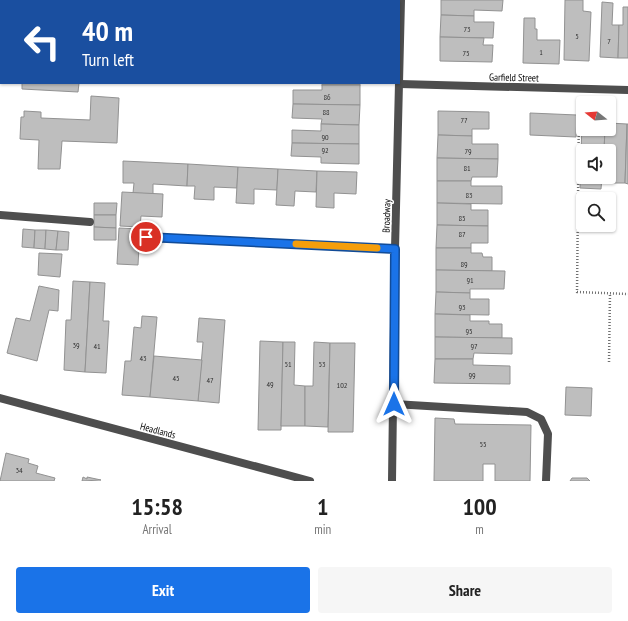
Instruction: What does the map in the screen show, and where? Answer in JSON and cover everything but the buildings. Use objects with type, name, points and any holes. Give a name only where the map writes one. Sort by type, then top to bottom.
[{"type":"street","name":"Broadway","points":[[392,481],[395,249],[401,0]]},
{"type":"street","name":"Garfield Street","points":[[400,84],[628,90]]},
{"type":"street","points":[[0,215],[90,222]]},
{"type":"street","points":[[146,237],[395,249]]},
{"type":"street","name":"Headlands","points":[[0,398],[310,481]]},
{"type":"street","points":[[394,404],[526,412],[541,419],[548,434],[546,481]]},
{"type":"path","points":[[579,89],[577,292],[628,294]]},
{"type":"path","points":[[609,362],[610,293]]},
{"type":"slow traffic","points":[[296,244],[377,248]]},
{"type":"route","points":[[146,237],[395,249],[394,404]]}]
